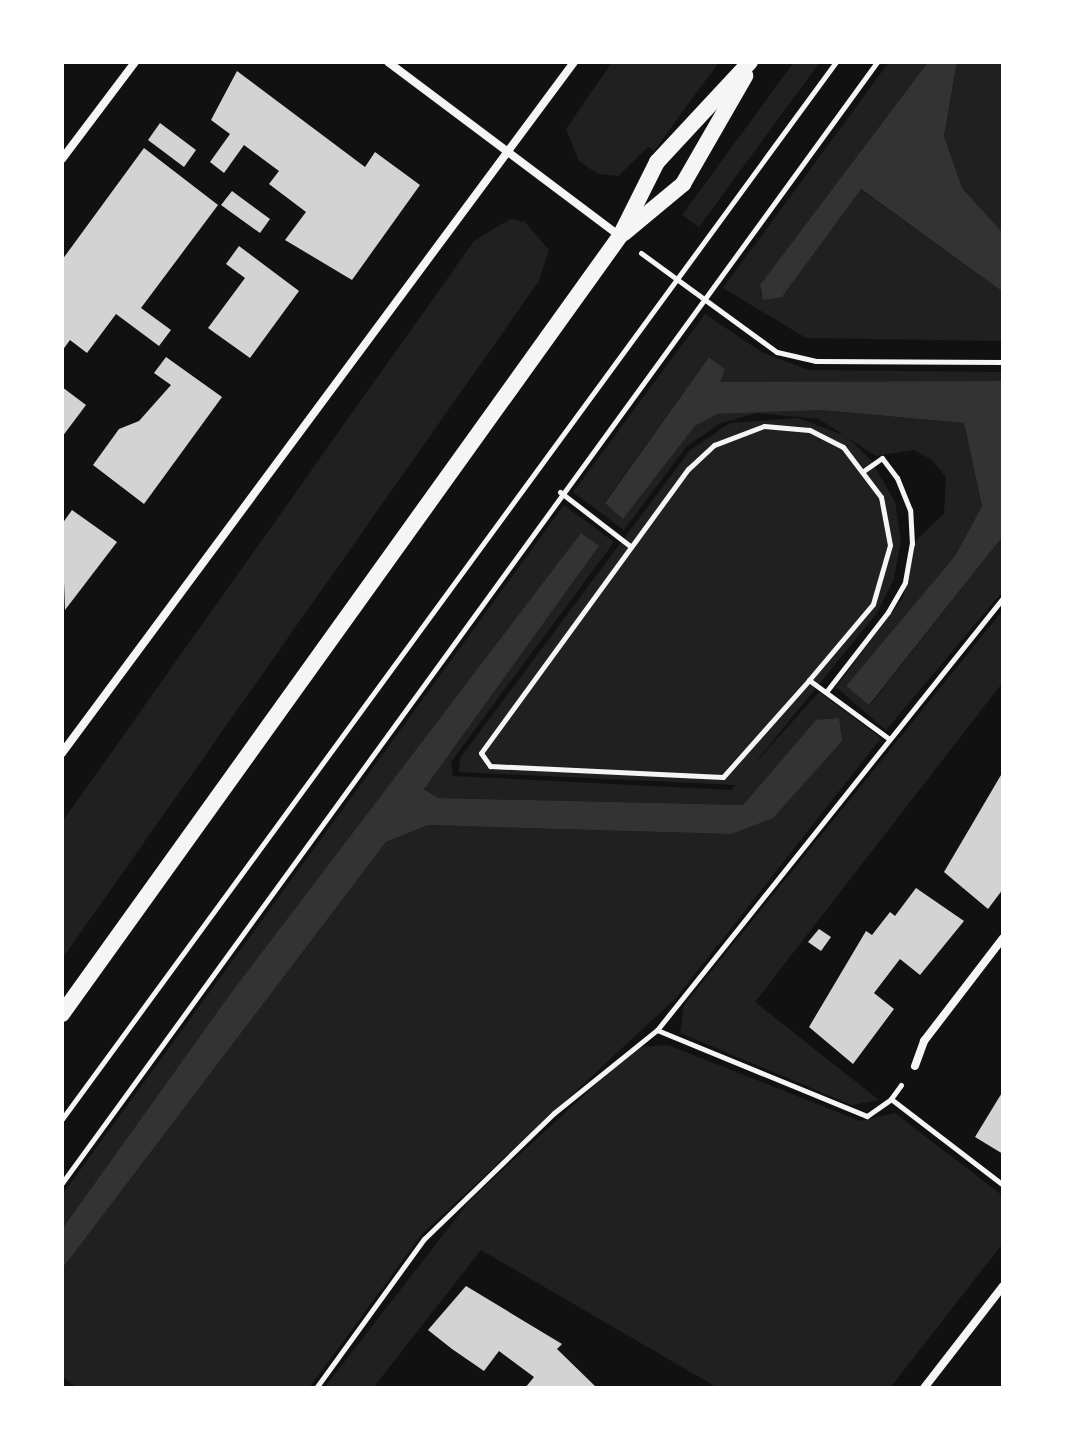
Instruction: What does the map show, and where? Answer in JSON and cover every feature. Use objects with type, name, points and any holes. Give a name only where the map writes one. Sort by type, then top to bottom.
[{"type":"main road","points":[[620,236],[683,184],[752,62]]},
{"type":"main road","points":[[62,1014],[620,236],[657,162],[752,62]]},
{"type":"street","points":[[62,159],[135,62]]},
{"type":"street","points":[[388,62],[508,148],[620,236]]},
{"type":"street","points":[[62,753],[574,62]]},
{"type":"street","points":[[915,1066],[924,1041],[1003,938]]},
{"type":"street","points":[[924,1388],[1003,1286]]},
{"type":"path","points":[[62,1119],[674,279],[836,62]]},
{"type":"path","points":[[62,1183],[560,492],[877,62]]},
{"type":"path","points":[[620,236],[702,300],[777,352],[816,361],[1003,362]]},
{"type":"path","points":[[764,426],[809,430],[843,447],[865,470],[881,497],[890,545],[884,581],[809,680],[723,777],[490,766],[481,753],[630,546],[714,445],[764,426]]},
{"type":"path","points":[[826,692],[888,612],[905,582],[912,544],[910,510],[897,478],[882,458],[865,470]]},
{"type":"path","points":[[560,492],[630,546]]},
{"type":"path","points":[[316,1388],[424,1239],[554,1113],[657,1030],[1003,598]]},
{"type":"path","points":[[809,680],[888,738]]},
{"type":"path","points":[[657,1030],[867,1116],[891,1099],[915,1066]]},
{"type":"path","points":[[891,1099],[1003,1185]]},
{"type":"shaded area","points":[[612,62],[719,62],[654,151],[648,147],[618,176],[598,174],[579,161],[566,129]]},
{"type":"shaded area","points":[[794,62],[820,62],[699,227],[682,215]]},
{"type":"shaded area","points":[[889,62],[928,62],[760,285],[761,294],[782,297],[860,189],[1003,292],[1003,341],[806,338],[723,288]]},
{"type":"shaded area","points":[[928,62],[957,62],[944,136],[962,188],[1003,233],[1003,292],[861,189],[782,297],[763,300],[760,285]]},
{"type":"shaded area","points":[[957,62],[1003,62],[1003,233],[962,188],[944,136]]},
{"type":"shaded area","points":[[510,219],[525,222],[549,250],[539,281],[62,959],[62,822],[474,241]]},
{"type":"shaded area","points":[[705,314],[763,353],[809,370],[1003,372],[1003,381],[719,382],[725,369],[709,357],[605,502],[624,518],[695,426],[717,414],[821,410],[964,423],[982,506],[955,556],[846,686],[870,705],[1003,536],[1003,591],[886,730],[836,687],[903,598],[916,540],[944,514],[946,477],[932,460],[914,450],[876,456],[819,419],[757,413],[721,423],[687,446],[624,530],[573,492]]},
{"type":"shaded area","points":[[709,357],[725,369],[720,382],[1003,381],[1003,536],[869,705],[846,686],[955,556],[982,506],[964,423],[821,410],[717,414],[695,426],[623,519],[605,503]]},
{"type":"shaded area","points":[[798,418],[846,436],[871,460],[895,502],[901,541],[894,579],[877,613],[737,785],[459,772],[460,758],[690,450],[730,423]]},
{"type":"shaded area","points":[[564,505],[614,542],[451,762],[453,776],[731,790],[819,692],[881,738],[676,998],[422,1234],[309,1388],[77,1388],[62,1376],[62,1269],[386,842],[428,825],[731,834],[816,720],[743,805],[437,798],[424,788],[599,546],[228,997],[62,1229],[62,1195]]},
{"type":"shaded area","points":[[581,533],[599,546],[424,789],[438,798],[743,805],[816,720],[839,718],[842,741],[773,818],[731,834],[428,825],[386,842],[62,1269],[62,1229],[228,997]]},
{"type":"shaded area","points":[[1003,610],[1003,682],[755,1002],[879,1100],[852,1105],[680,1033],[684,1005]]},
{"type":"shaded area","points":[[668,1045],[860,1121],[895,1113],[1003,1196],[1003,1243],[890,1388],[718,1388],[481,1250],[373,1388],[324,1388],[471,1199],[637,1047]]},
{"type":"building","points":[[237,71],[365,167],[375,152],[420,185],[352,280],[285,240],[306,212],[269,184],[279,171],[244,145],[224,173],[210,162],[230,134],[211,120]]},
{"type":"building","points":[[160,123],[196,150],[184,167],[148,140]]},
{"type":"building","points":[[144,148],[218,205],[141,308],[171,330],[159,346],[116,314],[87,353],[70,340],[62,351],[62,260]]},
{"type":"building","points":[[232,191],[270,219],[260,233],[221,205]]},
{"type":"building","points":[[239,246],[299,291],[250,358],[208,328],[245,278],[226,264]]},
{"type":"building","points":[[166,357],[222,397],[144,504],[93,465],[119,429],[139,421],[171,385],[154,373]]},
{"type":"building","points":[[62,387],[86,405],[62,437]]},
{"type":"building","points":[[72,510],[117,542],[65,610],[62,524]]},
{"type":"building","points":[[1001,775],[1003,889],[988,909],[944,872]]},
{"type":"building","points":[[916,888],[964,921],[920,975],[900,959],[874,993],[894,1009],[853,1064],[809,1027],[866,931],[872,935],[890,912],[895,916]]},
{"type":"building","points":[[819,929],[831,937],[821,951],[808,942]]},
{"type":"building","points":[[1003,1091],[1003,1154],[975,1137]]},
{"type":"building","points":[[466,1286],[562,1344],[557,1349],[597,1388],[525,1388],[534,1377],[499,1351],[484,1371],[452,1349],[428,1330]]}]
